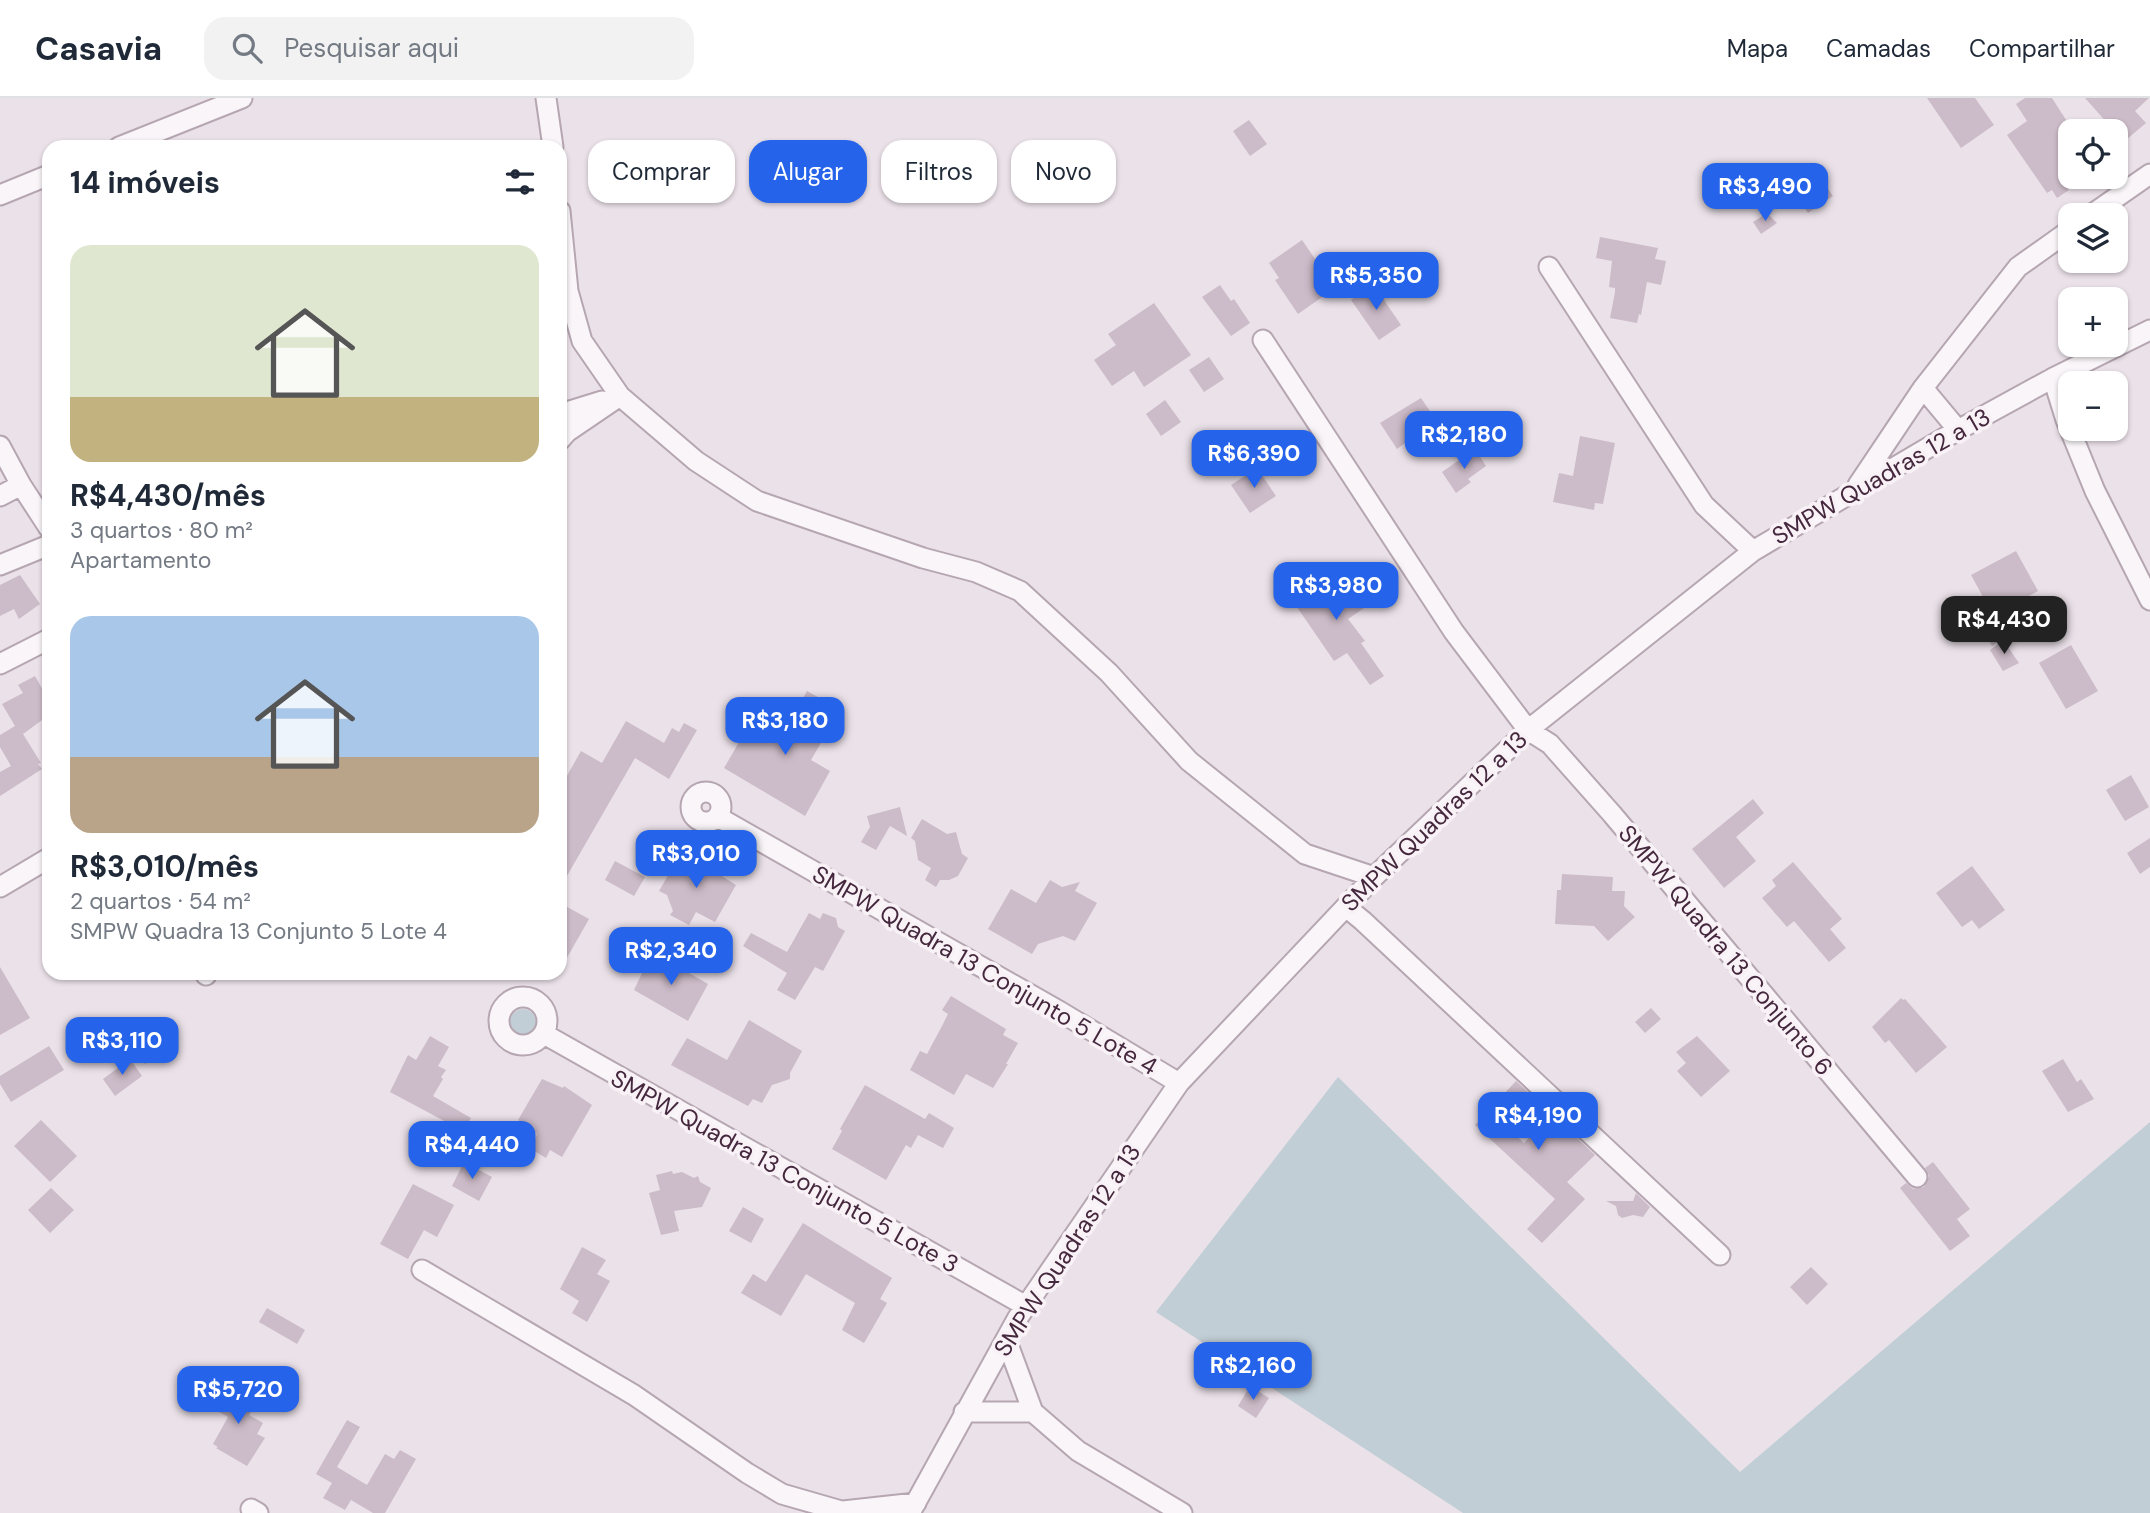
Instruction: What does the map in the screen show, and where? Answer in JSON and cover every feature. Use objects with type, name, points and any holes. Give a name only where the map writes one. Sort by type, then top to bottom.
[{"type":"street","points":[[137,140],[242,98]]},
{"type":"street","points":[[545,98],[553,140]]},
{"type":"street","points":[[2108,203],[2150,174]]},
{"type":"street","points":[[0,195],[42,178]]},
{"type":"street","points":[[1852,494],[1923,388],[2018,267],[2058,239]]},
{"type":"street","points":[[1549,267],[1704,505],[1753,551]]},
{"type":"street","points":[[567,281],[582,341],[620,396],[695,461],[757,501],[923,558],[976,572],[1020,591],[1109,673],[1189,761],[1305,854],[1374,877]]},
{"type":"street","name":"SMPW Quadras 12 a 13","points":[[913,1508],[964,1412],[1026,1306],[1179,1083],[1374,877],[1528,730],[1753,551],[1958,430],[2053,378],[2150,330]]},
{"type":"street","name":"SMPW Quadra 13 Conjunto 6","points":[[1263,340],[1454,632],[1528,730],[1550,744],[1612,814],[1917,1177]]},
{"type":"street","points":[[2053,378],[2066,420],[2095,491],[2150,600]]},
{"type":"street","points":[[1923,388],[1958,430]]},
{"type":"street","points":[[567,412],[620,396]]},
{"type":"street","points":[[567,432],[620,396]]},
{"type":"street","points":[[0,446],[42,517]]},
{"type":"street","points":[[0,496],[21,485]]},
{"type":"street","points":[[0,565],[42,548]]},
{"type":"street","points":[[0,664],[42,643]]},
{"type":"street","name":"SMPW Quadra 13 Conjunto 5 Lote 4","points":[[718,817],[1059,1011],[1179,1083]]},
{"type":"street","points":[[0,887],[42,862]]},
{"type":"street","points":[[1346,907],[1720,1255]]},
{"type":"street","name":"SMPW Quadra 13 Conjunto 5 Lote 3","points":[[544,1034],[1026,1306]]},
{"type":"street","points":[[422,1270],[634,1395],[782,1494],[845,1512],[913,1508]]},
{"type":"street","points":[[1006,1339],[1033,1412],[1079,1451],[1182,1513]]},
{"type":"street","points":[[964,1412],[1033,1412]]},
{"type":"shaded area","points":[[523,1009],[532,1013],[536,1022],[532,1031],[523,1035],[514,1031],[510,1022],[514,1013]]},
{"type":"shaded area","points":[[1338,1077],[1740,1472],[2150,1122],[2150,1513],[1463,1513],[1156,1312]]},
{"type":"building","points":[[1927,98],[1975,98],[1994,125],[1961,148]]},
{"type":"building","points":[[2025,98],[2052,98],[2066,119],[2058,119],[2058,189],[2069,190],[2057,198],[2052,190],[2047,193],[2007,135],[2027,121],[2016,104]]},
{"type":"building","points":[[2085,98],[2149,98],[2135,111],[2146,123],[2128,138],[2128,119],[2104,119]]},
{"type":"building","points":[[1249,120],[1267,144],[1250,156],[1233,131]]},
{"type":"building","points":[[1814,168],[1833,196],[1808,213],[1789,185]]},
{"type":"building","points":[[1767,213],[1777,223],[1761,234],[1753,222]]},
{"type":"building","points":[[1600,237],[1658,248],[1655,259],[1666,261],[1661,285],[1647,282],[1637,323],[1610,318],[1615,292],[1615,288],[1609,287],[1612,261],[1596,258]]},
{"type":"building","points":[[1302,240],[1335,288],[1298,314],[1275,280],[1279,278],[1269,263]]},
{"type":"building","points":[[1373,284],[1401,325],[1379,340],[1351,300]]},
{"type":"building","points":[[1220,285],[1231,301],[1234,299],[1250,323],[1231,336],[1202,297]]},
{"type":"building","points":[[1154,303],[1191,355],[1144,387],[1134,371],[1112,386],[1094,360],[1116,345],[1108,334]]},
{"type":"building","points":[[1209,357],[1224,379],[1204,392],[1189,370]]},
{"type":"building","points":[[1421,398],[1436,420],[1397,449],[1380,423]]},
{"type":"building","points":[[1165,400],[1181,422],[1161,436],[1146,414]]},
{"type":"building","points":[[1580,436],[1615,443],[1603,504],[1595,503],[1594,510],[1553,502],[1559,473],[1573,476]]},
{"type":"building","points":[[1475,449],[1486,466],[1468,479],[1471,482],[1456,493],[1442,472]]},
{"type":"building","points":[[1257,468],[1276,496],[1250,513],[1231,485]]},
{"type":"building","points":[[2016,551],[2038,591],[1993,615],[1971,575]]},
{"type":"building","points":[[1316,574],[1333,598],[1356,582],[1370,604],[1348,619],[1365,641],[1361,643],[1384,676],[1370,685],[1347,653],[1334,661],[1288,594]]},
{"type":"building","points":[[20,575],[40,604],[19,619],[14,609],[0,616],[0,585]]},
{"type":"building","points":[[1981,602],[2004,638],[1992,646],[1969,608]]},
{"type":"building","points":[[2003,640],[2019,663],[2003,671],[1990,650]]},
{"type":"building","points":[[2071,645],[2098,691],[2066,709],[2039,663]]},
{"type":"building","points":[[35,676],[42,688],[42,720],[23,734],[42,769],[0,796],[0,772],[11,766],[0,747],[0,735],[15,726],[2,704],[23,693],[18,685]]},
{"type":"building","points":[[807,691],[827,702],[814,726],[826,734],[811,760],[830,771],[805,816],[724,768],[749,725],[768,736],[773,726],[777,729],[787,711],[794,715]]},
{"type":"building","points":[[626,721],[664,743],[672,728],[679,732],[684,723],[697,730],[669,779],[635,758],[567,876],[567,776],[581,751],[602,763]]},
{"type":"building","points":[[2131,775],[2149,807],[2125,821],[2106,790]]},
{"type":"building","points":[[1753,799],[1764,813],[1736,837],[1756,861],[1724,888],[1692,849]]},
{"type":"building","points":[[900,807],[907,836],[890,826],[876,850],[861,842],[870,827],[867,816]]},
{"type":"building","points":[[922,819],[947,834],[956,832],[962,854],[968,858],[958,876],[940,880],[936,887],[925,880],[931,868],[918,860],[915,841],[911,838]]},
{"type":"building","points":[[2150,838],[2150,867],[2140,874],[2127,853]]},
{"type":"building","points":[[681,853],[701,864],[704,859],[720,868],[717,873],[736,885],[715,922],[696,912],[689,925],[670,915],[673,911],[667,895],[659,891]]},
{"type":"building","points":[[615,861],[645,877],[634,896],[605,880]]},
{"type":"building","points":[[1793,862],[1842,919],[1830,929],[1846,948],[1829,962],[1794,921],[1787,927],[1762,898],[1776,886],[1772,880]]},
{"type":"building","points":[[1972,866],[2005,910],[1979,929],[1972,920],[1962,927],[1936,893]]},
{"type":"building","points":[[1562,874],[1613,877],[1612,891],[1625,891],[1624,906],[1635,917],[1608,941],[1594,926],[1555,924],[1557,890],[1561,890]]},
{"type":"building","points":[[1050,880],[1062,887],[1080,882],[1075,891],[1097,903],[1075,941],[1063,936],[1038,944],[1032,954],[988,929],[1011,889],[1036,903]]},
{"type":"building","points":[[567,907],[589,919],[567,958]]},
{"type":"building","points":[[809,913],[820,919],[823,913],[836,918],[838,927],[845,931],[823,971],[815,967],[795,1000],[777,990],[787,973],[743,946],[751,933],[787,952]]},
{"type":"building","points":[[656,954],[708,984],[688,1021],[634,990],[644,969]]},
{"type":"building","points":[[0,967],[30,1018],[0,1035]]},
{"type":"building","points":[[951,996],[1006,1029],[1003,1035],[1018,1043],[993,1088],[966,1074],[954,1095],[910,1070],[920,1051],[927,1054],[948,1014],[942,1010]]},
{"type":"building","points":[[1901,998],[1905,999],[1947,1047],[1916,1073],[1889,1040],[1885,1043],[1872,1027]]},
{"type":"building","points":[[1651,1008],[1661,1019],[1645,1033],[1635,1022]]},
{"type":"building","points":[[749,1020],[802,1051],[790,1073],[790,1079],[772,1085],[762,1103],[753,1099],[748,1106],[671,1065],[687,1038],[727,1060]]},
{"type":"building","points":[[142,1028],[156,1030],[155,1042],[162,1052],[145,1064],[131,1047],[141,1040]]},
{"type":"building","points":[[430,1036],[449,1047],[438,1066],[446,1070],[433,1096],[471,1118],[463,1131],[390,1092],[408,1055],[416,1060]]},
{"type":"building","points":[[1697,1036],[1730,1071],[1701,1097],[1677,1071],[1686,1063],[1676,1052]]},
{"type":"building","points":[[49,1046],[64,1070],[11,1102],[0,1084],[0,1076]]},
{"type":"building","points":[[130,1059],[142,1076],[115,1096],[103,1079]]},
{"type":"building","points":[[2063,1059],[2077,1082],[2081,1079],[2094,1099],[2068,1112],[2042,1071]]},
{"type":"building","points":[[542,1079],[563,1088],[564,1086],[592,1105],[562,1157],[550,1150],[546,1158],[531,1149],[537,1134],[518,1120]]},
{"type":"building","points":[[1516,1081],[1595,1155],[1567,1182],[1585,1199],[1542,1243],[1527,1229],[1555,1199],[1475,1125]],"holes":[[[1522,1103],[1544,1122],[1524,1143],[1503,1123]]]},
{"type":"building","points":[[865,1085],[925,1119],[929,1113],[954,1128],[943,1148],[918,1135],[911,1148],[906,1145],[886,1180],[832,1149]]},
{"type":"building","points":[[41,1120],[77,1156],[50,1182],[14,1146]]},
{"type":"building","points":[[464,1162],[492,1177],[479,1201],[452,1186]]},
{"type":"building","points":[[1933,1162],[1970,1209],[1957,1219],[1970,1236],[1950,1251],[1900,1188],[1906,1183],[1913,1189],[1924,1187],[1929,1176],[1925,1168]]},
{"type":"building","points":[[672,1171],[673,1174],[682,1172],[694,1178],[698,1176],[700,1182],[711,1188],[702,1207],[674,1211],[679,1231],[661,1235],[649,1193],[660,1190],[656,1175]]},
{"type":"building","points":[[413,1184],[454,1205],[437,1237],[424,1230],[408,1259],[380,1244]]},
{"type":"building","points":[[51,1188],[74,1210],[50,1233],[28,1210]]},
{"type":"building","points":[[1636,1193],[1650,1207],[1643,1217],[1633,1215],[1622,1218],[1618,1215],[1616,1206],[1606,1201],[1633,1201]]},
{"type":"building","points":[[743,1207],[764,1219],[751,1243],[729,1231]]},
{"type":"building","points":[[803,1223],[892,1278],[880,1299],[887,1303],[864,1343],[842,1330],[855,1303],[806,1274],[781,1316],[741,1293],[753,1274],[766,1282]]},
{"type":"building","points":[[582,1247],[606,1260],[597,1274],[610,1281],[587,1322],[572,1313],[579,1301],[560,1289]]},
{"type":"building","points":[[1811,1267],[1828,1284],[1807,1305],[1790,1287]]},
{"type":"building","points":[[267,1308],[305,1330],[297,1344],[259,1322]]},
{"type":"building","points":[[229,1384],[257,1401],[249,1415],[263,1423],[257,1434],[265,1438],[247,1466],[213,1444],[228,1417],[214,1409]]},
{"type":"building","points":[[1250,1386],[1269,1398],[1256,1418],[1238,1406]]},
{"type":"building","points":[[347,1420],[360,1427],[337,1467],[367,1485],[385,1454],[394,1459],[400,1450],[416,1459],[385,1513],[373,1513],[351,1500],[345,1510],[323,1498],[332,1483],[316,1474]]}]
